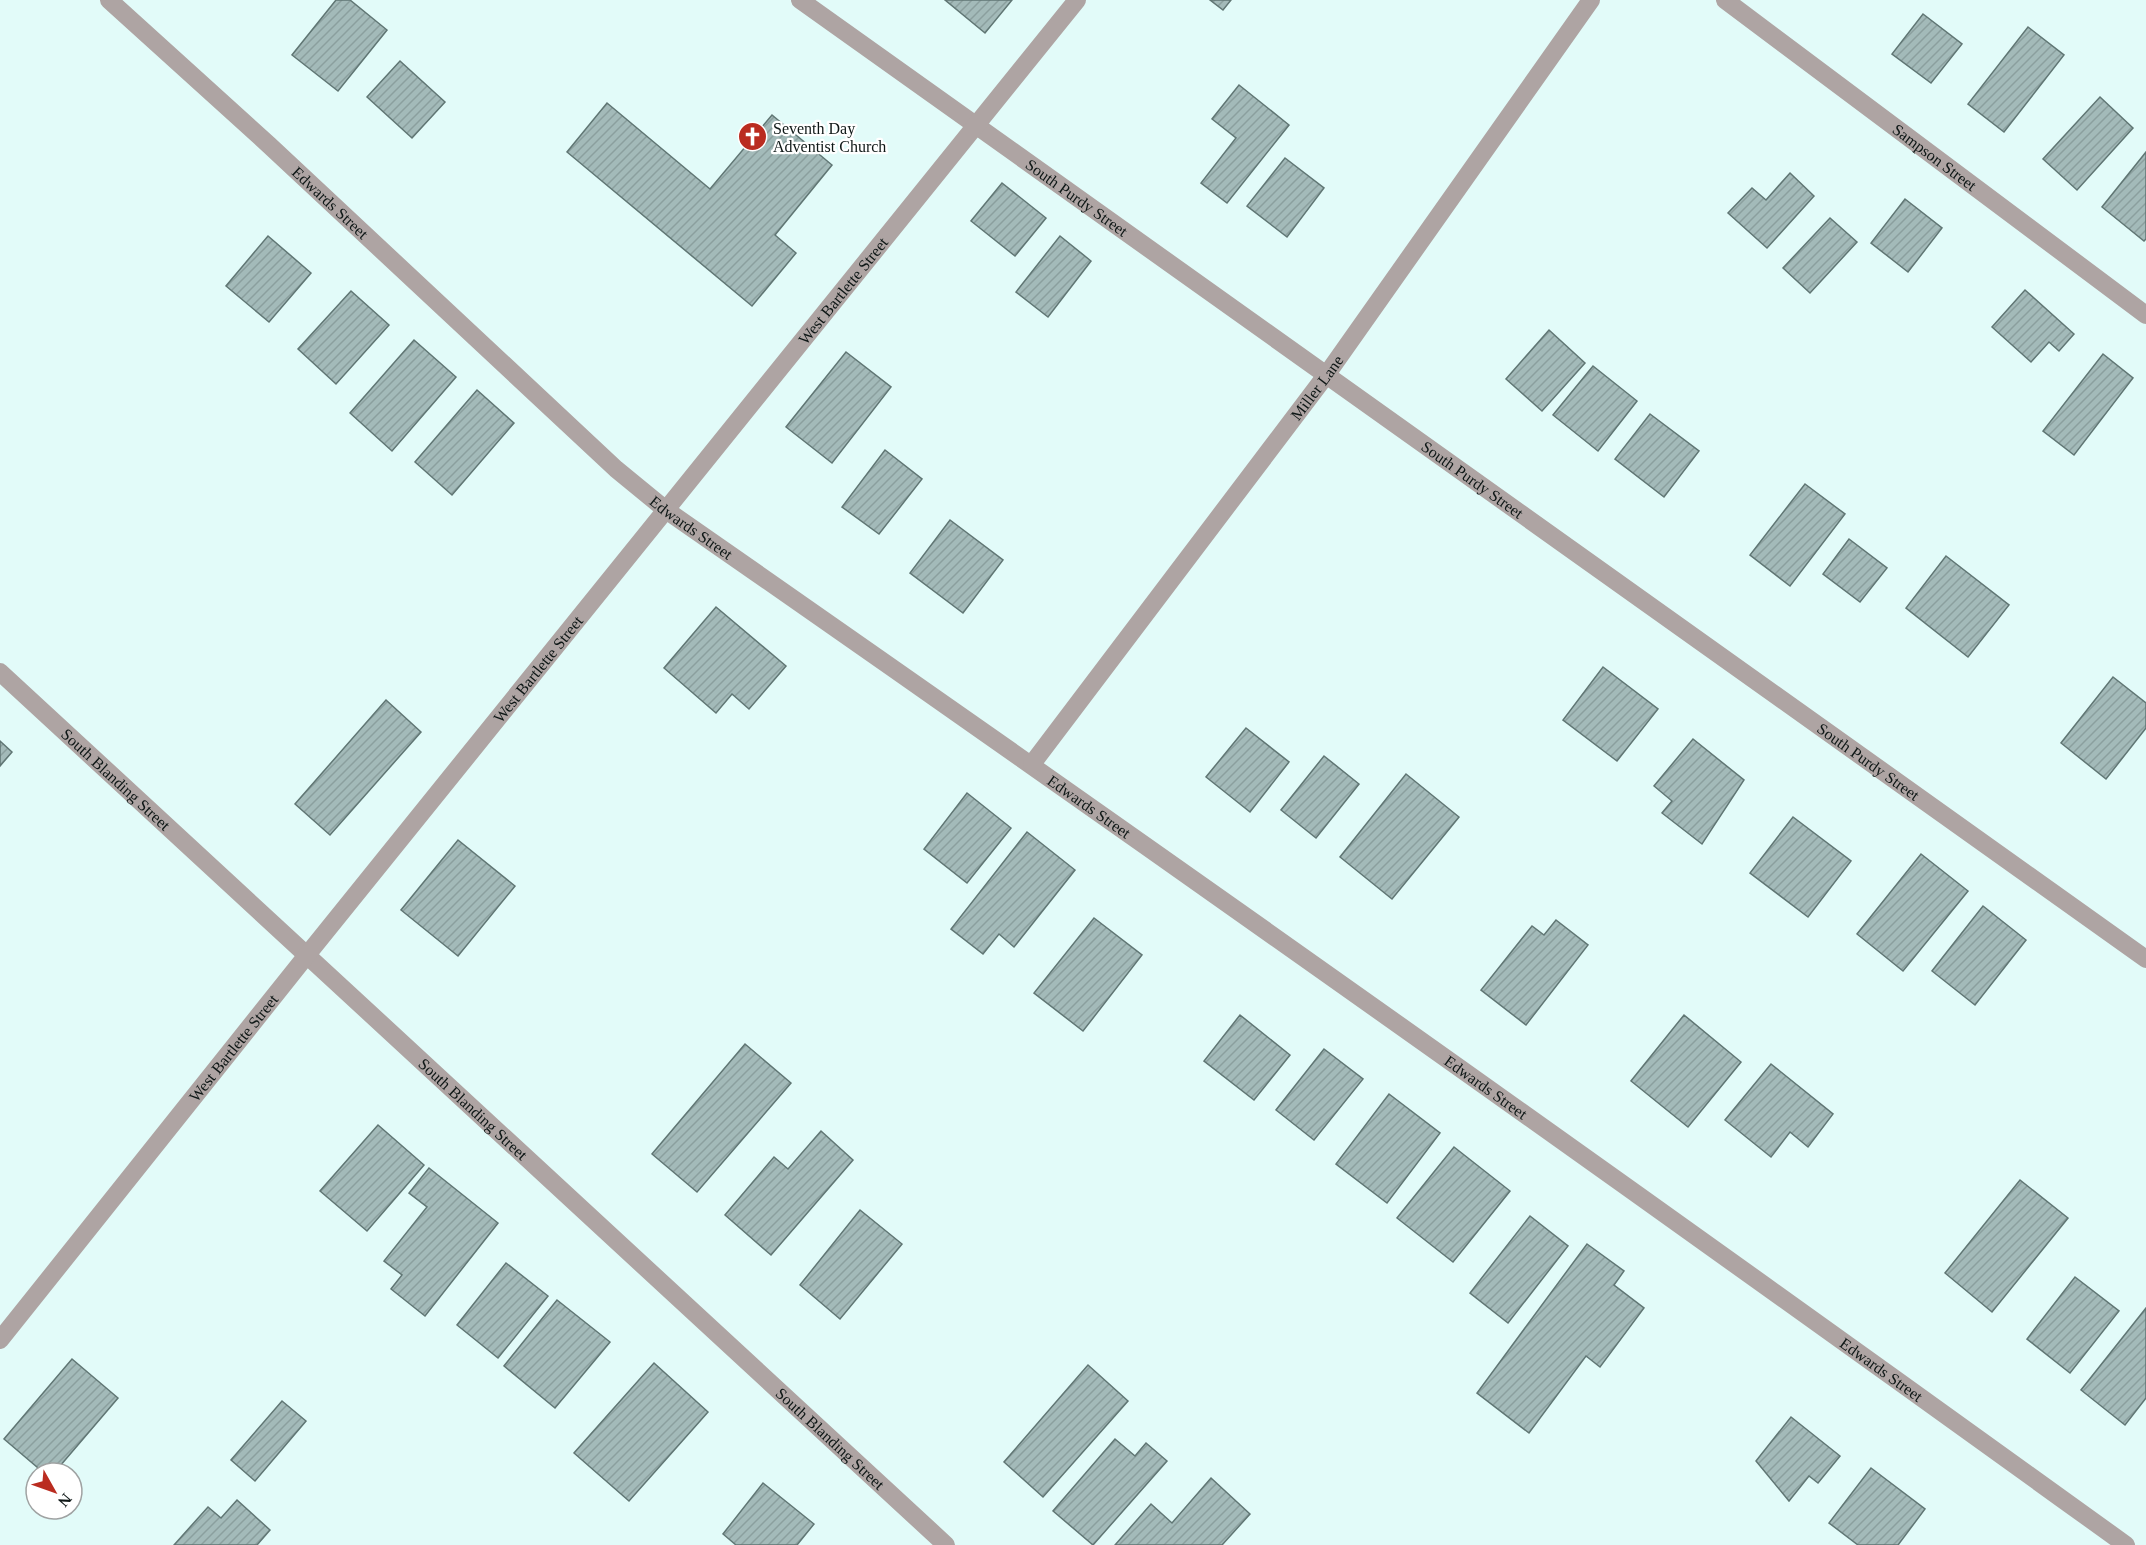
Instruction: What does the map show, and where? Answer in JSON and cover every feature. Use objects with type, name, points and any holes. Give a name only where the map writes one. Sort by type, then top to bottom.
[{"type":"street","name":"Edwards Street","points":[[109,0],[269,145],[616,469],[666,510],[1628,1186],[2126,1545]]},
{"type":"street","name":"South Purdy Street","points":[[800,0],[2146,958]]},
{"type":"street","name":"West Bartlette Street","points":[[0,1340],[307,955],[1077,0]]},
{"type":"street","name":"Miller Lane","points":[[1032,765],[1327,374],[1591,0]]},
{"type":"street","name":"Sampson Street","points":[[1725,0],[2146,315]]},
{"type":"street","name":"South Blanding Street","points":[[0,672],[946,1545]]},
{"type":"building","points":[[336,0],[350,0],[387,30],[338,91],[292,55]]},
{"type":"building","points":[[945,0],[1012,0],[985,33]]},
{"type":"building","points":[[1210,0],[1231,0],[1223,10]]},
{"type":"building","points":[[1923,14],[1962,44],[1931,83],[1892,54]]},
{"type":"building","points":[[2028,27],[2064,55],[2004,132],[1968,104]]},
{"type":"building","points":[[400,61],[445,102],[412,138],[367,97]]},
{"type":"building","points":[[1239,85],[1289,125],[1227,203],[1201,183],[1236,138],[1212,119]]},
{"type":"building","points":[[2100,97],[2133,128],[2077,190],[2043,159]]},
{"type":"building","points":[[607,103],[710,189],[772,115],[832,165],[775,235],[796,253],[752,306],[567,152]]},
{"type":"building","points":[[2146,152],[2146,239],[2144,241],[2102,207]]},
{"type":"building","points":[[1285,158],[1324,188],[1287,237],[1247,206]]},
{"type":"building","points":[[1790,173],[1814,196],[1767,248],[1728,213],[1752,188],[1766,200]]},
{"type":"building","points":[[1002,183],[1046,218],[1015,256],[971,221]]},
{"type":"building","points":[[1905,199],[1942,228],[1908,272],[1871,243]]},
{"type":"building","points":[[1830,218],[1857,242],[1810,293],[1783,268]]},
{"type":"building","points":[[268,236],[311,273],[269,322],[226,286]]},
{"type":"building","points":[[1060,236],[1091,261],[1048,317],[1016,292]]},
{"type":"building","points":[[2025,290],[2074,334],[2059,351],[2049,342],[2031,362],[1992,327]]},
{"type":"building","points":[[351,291],[389,325],[336,384],[298,349]]},
{"type":"building","points":[[1549,330],[1585,363],[1542,411],[1506,379]]},
{"type":"building","points":[[414,340],[456,377],[392,451],[350,413]]},
{"type":"building","points":[[846,352],[891,387],[832,463],[786,427]]},
{"type":"building","points":[[2103,354],[2133,378],[2074,455],[2043,431]]},
{"type":"building","points":[[1593,366],[1637,401],[1598,451],[1553,415]]},
{"type":"building","points":[[477,390],[514,423],[452,495],[415,462]]},
{"type":"building","points":[[1650,414],[1699,451],[1664,497],[1615,459]]},
{"type":"building","points":[[885,450],[922,479],[879,534],[842,507]]},
{"type":"building","points":[[1805,484],[1845,514],[1790,586],[1750,555]]},
{"type":"building","points":[[950,520],[1003,560],[963,613],[910,573]]},
{"type":"building","points":[[1849,539],[1887,568],[1860,602],[1823,574]]},
{"type":"building","points":[[1946,556],[2009,605],[1968,657],[1906,608]]},
{"type":"building","points":[[716,607],[786,666],[749,709],[732,694],[716,713],[664,668]]},
{"type":"building","points":[[1603,667],[1658,709],[1617,761],[1563,720]]},
{"type":"building","points":[[2113,677],[2146,703],[2146,728],[2106,779],[2061,743]]},
{"type":"building","points":[[386,700],[421,732],[330,835],[295,804]]},
{"type":"building","points":[[1246,728],[1289,762],[1250,812],[1206,777]]},
{"type":"building","points":[[1693,739],[1744,780],[1702,844],[1662,813],[1672,801],[1654,786]]},
{"type":"building","points":[[0,741],[12,752],[0,766]]},
{"type":"building","points":[[1324,756],[1359,784],[1316,838],[1281,810]]},
{"type":"building","points":[[1406,774],[1459,817],[1392,899],[1340,857]]},
{"type":"building","points":[[967,793],[1011,828],[967,883],[924,849]]},
{"type":"building","points":[[1793,817],[1851,861],[1808,917],[1750,873]]},
{"type":"building","points":[[1027,832],[1075,870],[1014,947],[999,934],[983,954],[951,929]]},
{"type":"building","points":[[458,840],[515,886],[458,956],[401,910]]},
{"type":"building","points":[[1921,854],[1968,891],[1903,971],[1857,934]]},
{"type":"building","points":[[1983,906],[2026,940],[1975,1005],[1932,971]]},
{"type":"building","points":[[1094,918],[1142,955],[1083,1031],[1034,993]]},
{"type":"building","points":[[1556,920],[1588,945],[1526,1025],[1481,990],[1532,926],[1544,935]]},
{"type":"building","points":[[1240,1015],[1290,1055],[1254,1100],[1204,1061]]},
{"type":"building","points":[[1684,1015],[1741,1062],[1688,1127],[1631,1081]]},
{"type":"building","points":[[745,1044],[791,1083],[697,1192],[652,1154]]},
{"type":"building","points":[[1324,1049],[1363,1079],[1314,1140],[1276,1110]]},
{"type":"building","points":[[1771,1064],[1833,1114],[1808,1147],[1790,1132],[1771,1157],[1725,1120]]},
{"type":"building","points":[[1389,1094],[1440,1133],[1387,1203],[1336,1164]]},
{"type":"building","points":[[378,1125],[424,1165],[367,1231],[320,1191]]},
{"type":"building","points":[[821,1131],[853,1160],[771,1255],[725,1215],[774,1157],[788,1169]]},
{"type":"building","points":[[1454,1147],[1510,1191],[1453,1262],[1397,1218]]},
{"type":"building","points":[[429,1168],[498,1223],[425,1316],[391,1289],[402,1275],[384,1261],[427,1207],[409,1193]]},
{"type":"building","points":[[2020,1180],[2068,1218],[1992,1312],[1945,1273]]},
{"type":"building","points":[[860,1210],[902,1244],[840,1319],[800,1285]]},
{"type":"building","points":[[1530,1216],[1568,1246],[1508,1323],[1470,1293]]},
{"type":"building","points":[[1587,1244],[1624,1271],[1614,1285],[1644,1308],[1600,1367],[1586,1356],[1529,1433],[1477,1393]]},
{"type":"building","points":[[506,1263],[548,1296],[498,1358],[457,1325]]},
{"type":"building","points":[[2075,1277],[2119,1311],[2070,1373],[2027,1339]]},
{"type":"building","points":[[557,1300],[610,1342],[555,1408],[504,1366]]},
{"type":"building","points":[[2146,1308],[2146,1398],[2125,1425],[2081,1390]]},
{"type":"building","points":[[72,1359],[118,1398],[64,1461],[30,1461],[4,1439]]},
{"type":"building","points":[[654,1363],[708,1412],[629,1501],[574,1453]]},
{"type":"building","points":[[1088,1365],[1128,1401],[1043,1497],[1004,1462]]},
{"type":"building","points":[[282,1401],[306,1421],[255,1481],[231,1460]]},
{"type":"building","points":[[1791,1417],[1840,1456],[1818,1483],[1809,1476],[1789,1501],[1756,1461]]},
{"type":"building","points":[[1115,1439],[1135,1456],[1146,1443],[1167,1461],[1093,1545],[1053,1511]]},
{"type":"building","points":[[1871,1468],[1925,1509],[1898,1545],[1858,1545],[1829,1523]]},
{"type":"building","points":[[1211,1478],[1250,1514],[1222,1545],[1115,1545],[1151,1504],[1172,1523]]},
{"type":"building","points":[[763,1483],[814,1524],[797,1545],[736,1545],[723,1534]]},
{"type":"building","points":[[237,1500],[270,1530],[257,1545],[174,1545],[208,1507],[221,1518]]},
{"type":"place","name":"Seventh Day Adventist Church","points":[[752,137]]}]
